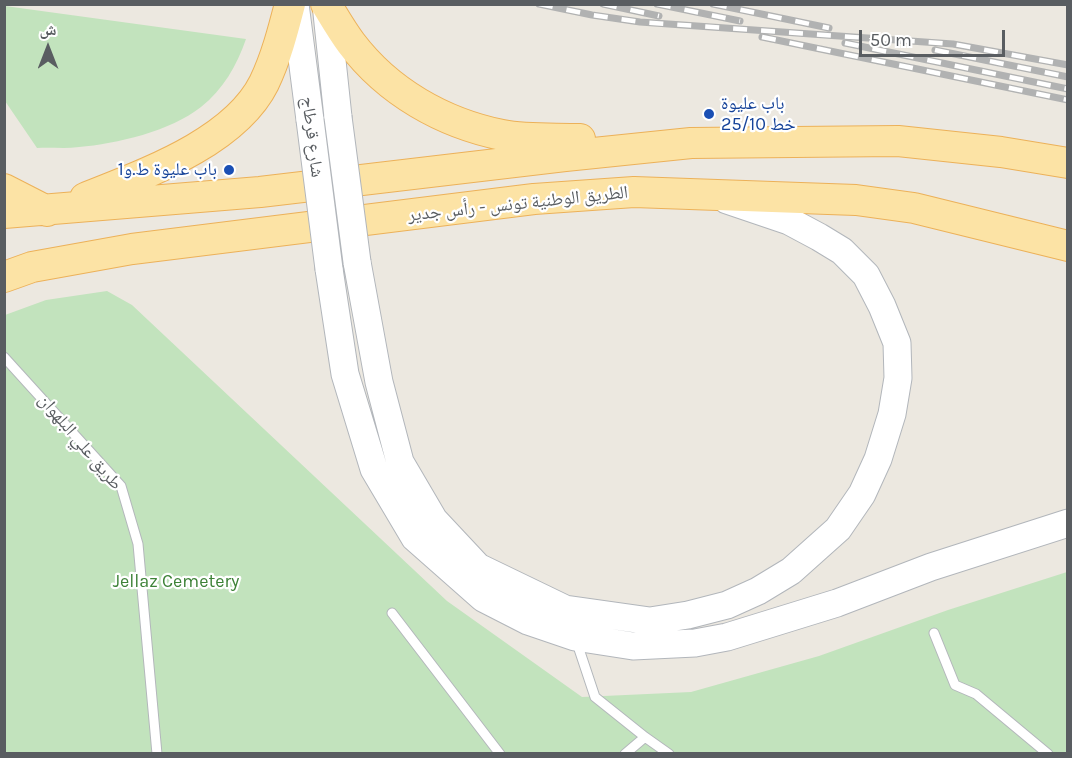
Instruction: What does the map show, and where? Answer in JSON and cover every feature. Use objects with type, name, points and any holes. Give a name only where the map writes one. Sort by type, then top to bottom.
[{"type":"main road","points":[[4,189],[52,210],[123,183],[203,145],[237,119],[263,85],[280,42],[290,4]]},
{"type":"main road","name":"شارع قرطاج","points":[[295,4],[345,374],[374,469],[415,538],[483,598],[528,621],[575,637],[633,646],[695,643],[727,637],[837,603],[931,567],[1065,527]]},
{"type":"main road","points":[[326,4],[357,262],[379,382],[400,462],[434,520],[478,567],[565,609],[650,621],[726,606],[758,591],[791,571],[838,529],[862,494],[878,459],[892,414],[898,378],[897,343],[866,275],[842,251],[789,221],[711,195]]},
{"type":"main road","points":[[326,4],[351,44],[382,77],[419,104],[460,123],[504,135],[691,143],[898,141],[1001,152],[1068,163]]},
{"type":"main road","points":[[4,213],[260,192],[691,143]]},
{"type":"main road","name":"الطريق الوطنية تونس - رأس جدير","points":[[4,277],[32,267],[132,249],[534,199],[634,192],[856,200],[914,208],[1068,246]]},
{"type":"lane","name":"طريق علي البلهوان","points":[[4,357],[121,486],[138,544],[157,753]]},
{"type":"lane","points":[[392,613],[500,753]]},
{"type":"lane","points":[[934,633],[955,685],[976,694],[1048,753]]},
{"type":"lane","points":[[575,637],[595,697],[669,753]]},
{"type":"lane","points":[[625,753],[645,737]]},
{"type":"green space","points":[[4,6],[246,39],[223,85],[201,107],[174,123],[143,135],[109,143],[74,148],[37,148],[5,101]]},
{"type":"green space","name":"Jellaz Cemetery","points":[[107,291],[132,305],[447,601],[582,697],[691,692],[819,656],[948,610],[1067,572],[1067,753],[5,754],[5,315],[46,300]]},
{"type":"railway","points":[[539,4],[640,22],[953,44],[1068,65]]},
{"type":"railway","points":[[603,4],[659,16]]},
{"type":"railway","points":[[657,4],[740,21]]},
{"type":"railway","points":[[713,4],[829,28]]},
{"type":"railway","points":[[762,37],[1068,100]]},
{"type":"railway","points":[[845,43],[1068,89]]},
{"type":"railway","points":[[935,50],[1068,77]]},
{"type":"place","name":"باب عليوة خط 25/10","points":[[709,114]]},
{"type":"place","name":"باب عليوة ط.و1","points":[[229,170]]}]
